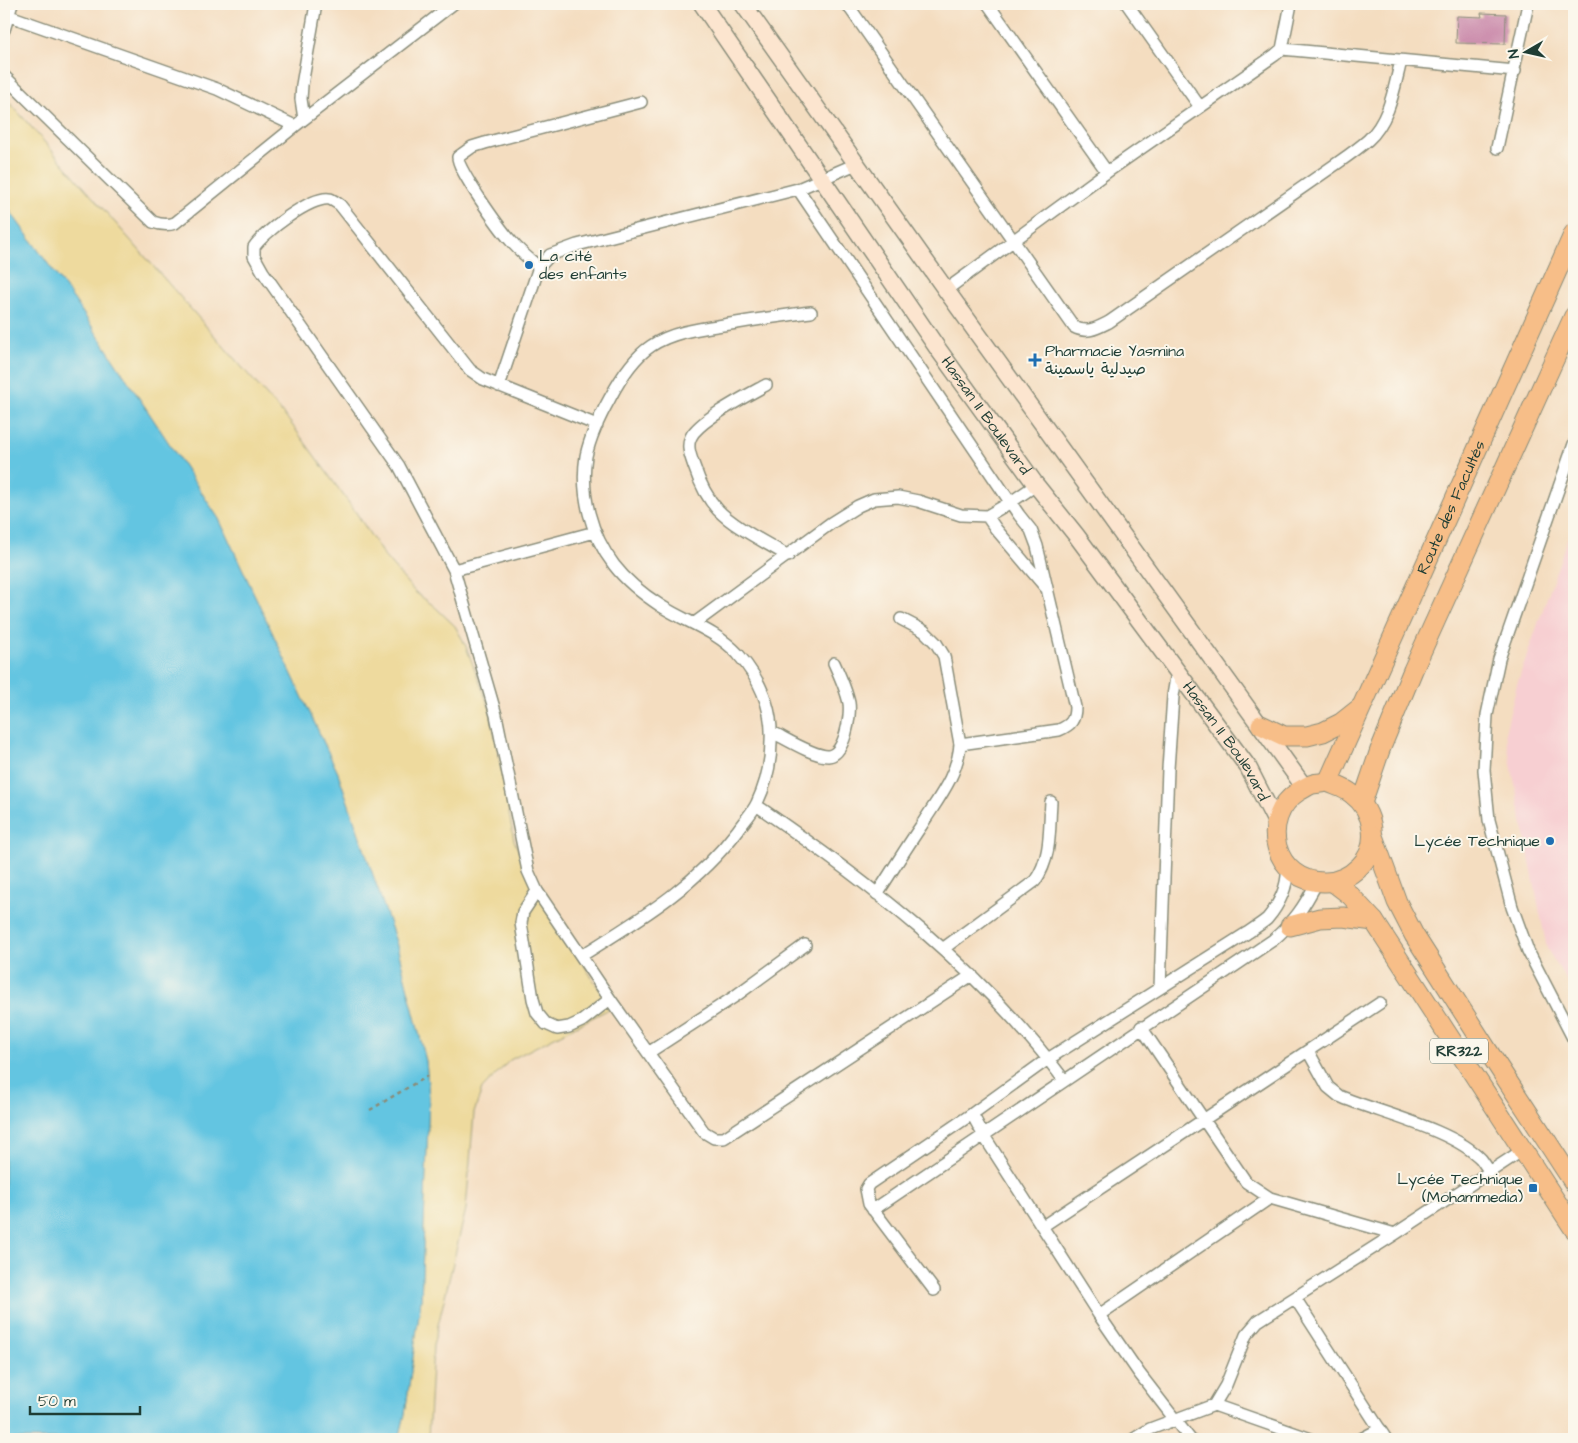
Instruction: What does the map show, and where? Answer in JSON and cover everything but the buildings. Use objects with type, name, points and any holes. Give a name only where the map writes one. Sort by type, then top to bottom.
[{"type":"main road","name":"Hassan II Boulevard","points":[[702,4],[912,312],[1036,485],[1076,535],[1248,767],[1276,822]]},
{"type":"main road","points":[[743,4],[946,290],[1305,788]]},
{"type":"main road","name":"Route des Facultés","points":[[1328,782],[1574,233]]},
{"type":"main road","name":"Route des Facultés","points":[[1362,803],[1380,750],[1413,670],[1574,316]]},
{"type":"main road","points":[[1261,725],[1284,736],[1306,736],[1323,732],[1341,723],[1361,708]]},
{"type":"main road","points":[[1287,866],[1279,853],[1275,838],[1276,822],[1282,808],[1292,796],[1312,784],[1328,782],[1351,792],[1362,803]]},
{"type":"main road","name":"RR322","points":[[1362,803],[1370,818],[1373,836],[1397,902],[1414,935],[1574,1183]]},
{"type":"main road","points":[[1325,882],[1348,876],[1361,866],[1369,852],[1373,836]]},
{"type":"main road","name":"RR322","points":[[1287,866],[1300,877],[1325,882],[1350,895],[1374,921],[1574,1229]]},
{"type":"main road","points":[[1290,926],[1320,918],[1343,917],[1374,921]]},
{"type":"street","points":[[4,30],[7,15],[12,4]]},
{"type":"street","points":[[304,119],[301,99],[302,85],[316,4]]},
{"type":"street","points":[[4,76],[153,222],[163,225],[176,223],[295,126],[454,4]]},
{"type":"street","points":[[847,4],[1074,327],[1081,331],[1095,329],[1109,322],[1368,140],[1384,119],[1391,102],[1401,61]]},
{"type":"street","points":[[988,4],[1107,172]]},
{"type":"street","points":[[1127,4],[1200,107]]},
{"type":"street","points":[[946,290],[1107,172],[1275,55],[1282,49],[1291,4]]},
{"type":"street","points":[[1497,148],[1528,4]]},
{"type":"street","points":[[7,15],[217,89],[295,126]]},
{"type":"street","points":[[1282,49],[1514,71]]},
{"type":"street","points":[[539,267],[509,240],[459,166],[458,157],[472,147],[485,143],[641,102]]},
{"type":"street","points":[[499,386],[539,267],[550,255],[576,245],[798,189],[856,164]]},
{"type":"street","points":[[798,189],[1031,530],[1037,546],[1075,707],[1075,715],[1072,722],[1058,730],[960,744]]},
{"type":"street","points":[[597,425],[499,386],[483,379],[470,370],[335,201],[324,199],[307,205],[264,234],[254,247],[254,256],[263,272],[399,466],[454,570],[493,706],[522,847],[528,871],[537,891],[610,999],[704,1132],[714,1138],[724,1138],[972,975]]},
{"type":"street","points":[[581,956],[678,892],[726,846],[756,805],[765,781],[771,754],[772,732],[769,710],[762,689],[750,669],[737,653],[716,635],[662,607],[635,588],[613,564],[595,532],[587,507],[584,477],[587,454],[597,425],[618,384],[638,357],[651,346],[685,332],[774,316],[811,312]]},
{"type":"street","points":[[766,385],[728,407],[695,430],[689,444],[697,475],[717,509],[728,519],[788,556]]},
{"type":"street","points":[[1574,444],[1499,659],[1487,715],[1484,770],[1489,820],[1512,907],[1528,951],[1574,1040]]},
{"type":"street","points":[[695,623],[831,523],[858,506],[874,499],[898,497],[918,501],[961,515],[987,516],[1036,485]]},
{"type":"street","points":[[987,516],[1048,590]]},
{"type":"street","points":[[454,570],[595,532]]},
{"type":"street","points":[[877,894],[954,772],[960,744],[944,656],[936,643],[924,630],[901,619]]},
{"type":"street","points":[[772,732],[815,753],[827,756],[839,751],[843,743],[850,705],[844,684],[834,663]]},
{"type":"street","points":[[1160,988],[1168,768],[1173,696],[1177,672]]},
{"type":"street","points":[[944,948],[1022,892],[1039,875],[1048,856],[1051,802]]},
{"type":"street","points":[[756,805],[817,847],[944,948],[972,975],[1048,1059],[1064,1080]]},
{"type":"street","points":[[934,1290],[869,1204],[866,1189],[869,1184],[972,1114],[1048,1059],[1247,933],[1266,919],[1278,904],[1284,891],[1288,874],[1287,866]]},
{"type":"street","points":[[873,1210],[1141,1027],[1273,940],[1290,926],[1325,882]]},
{"type":"street","points":[[537,891],[523,912],[521,923],[537,1013],[546,1024],[557,1029],[569,1027],[582,1021],[610,999]]},
{"type":"street","points":[[648,1053],[734,997],[805,945]]},
{"type":"street","points":[[1043,1226],[1380,1003]]},
{"type":"street","points":[[1141,1027],[1246,1182],[1270,1198],[1395,1234]]},
{"type":"street","points":[[1308,1051],[1328,1087],[1339,1096],[1442,1134],[1475,1154],[1490,1172]]},
{"type":"street","points":[[972,1114],[984,1136],[1099,1315],[1190,1439]]},
{"type":"street","points":[[1214,1405],[1226,1385],[1246,1335],[1258,1322],[1522,1150]]},
{"type":"street","points":[[1099,1315],[1270,1198]]},
{"type":"street","points":[[1294,1298],[1383,1434],[1361,1439]]},
{"type":"street","points":[[1134,1439],[1150,1429],[1214,1405],[1311,1439]]},
{"type":"path","points":[[370,1110],[427,1076]]},
{"type":"shaded area","name":"Lycée Technique","points":[[1574,520],[1574,992],[1547,949],[1505,733],[1517,684]]},
{"type":"sand","points":[[4,96],[290,422],[357,514],[384,556],[415,592],[434,606],[455,626],[465,644],[490,709],[514,840],[531,880],[611,1008],[510,1060],[482,1089],[474,1113],[466,1209],[433,1346],[428,1439],[399,1439],[405,1414],[421,1300],[429,1097],[426,1061],[396,942],[338,773],[219,519],[75,301],[4,203]]},
{"type":"water","points":[[4,203],[75,301],[219,519],[338,773],[396,942],[426,1061],[429,1097],[421,1300],[405,1414],[399,1439],[4,1439]]},
{"type":"place","name":"La cité des enfants","points":[[529,265]]},
{"type":"place","name":"Pharmacie Yasmina صيدلية ياسمينة","points":[[1035,360]]},
{"type":"place","name":"Lycée Technique","points":[[1550,841]]},
{"type":"place","name":"Lycée Technique (Mohammedia)","points":[[1533,1188]]}]
